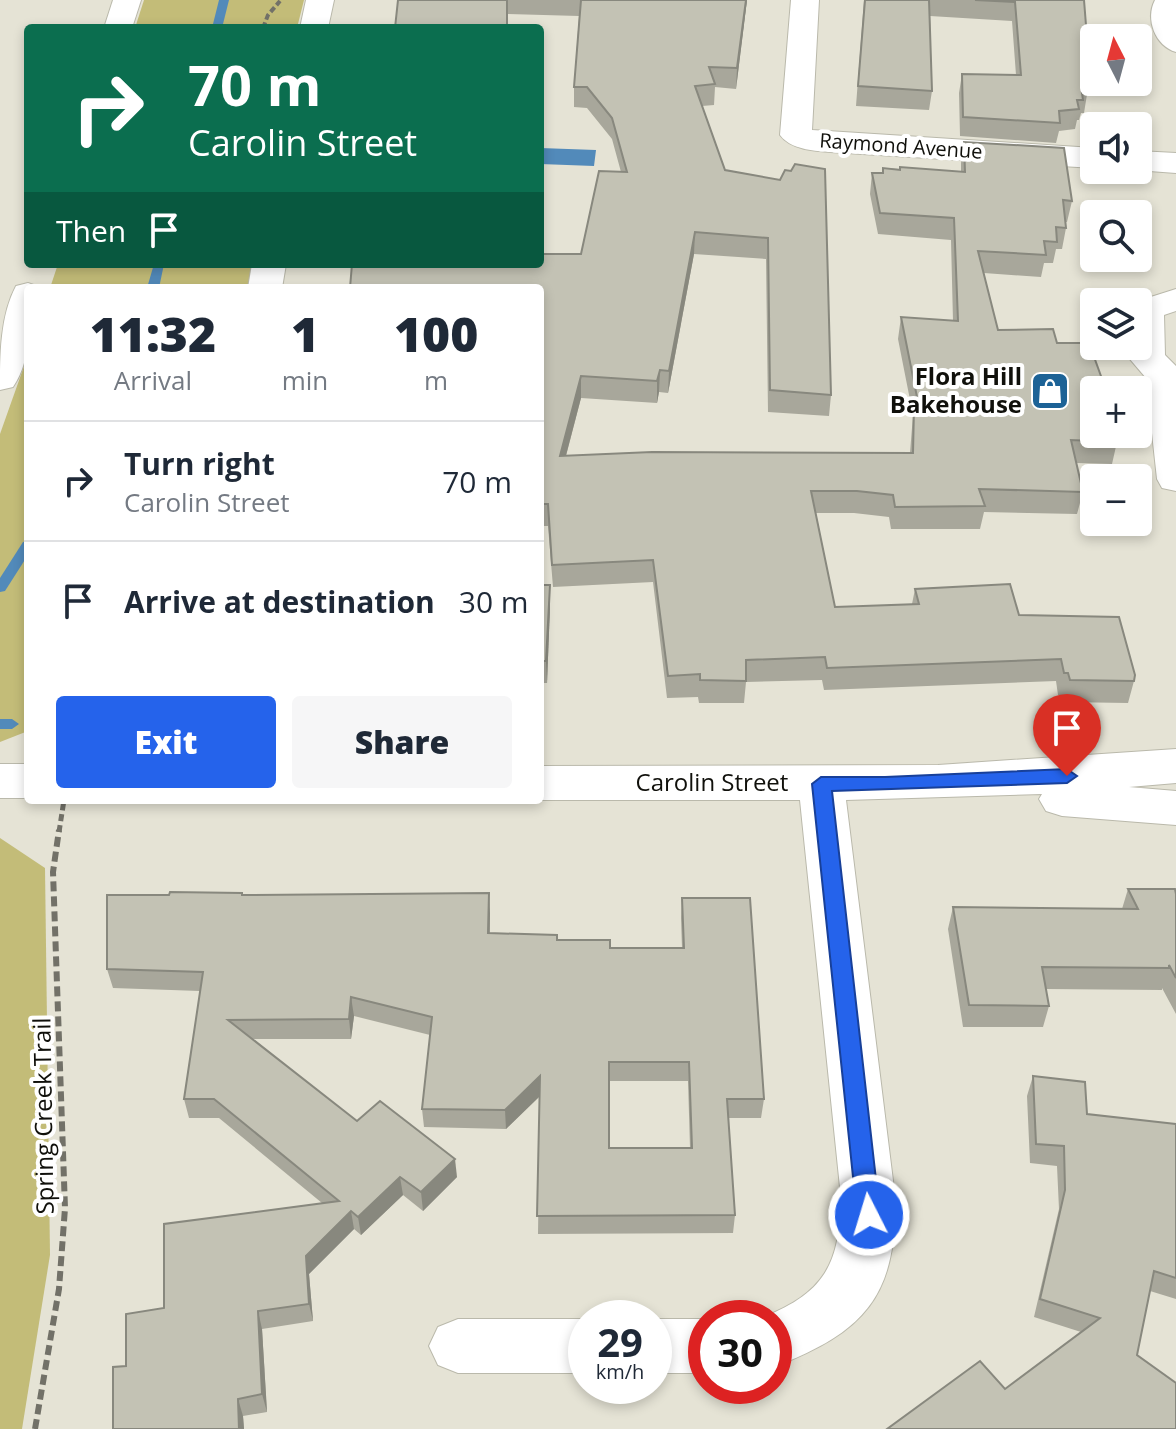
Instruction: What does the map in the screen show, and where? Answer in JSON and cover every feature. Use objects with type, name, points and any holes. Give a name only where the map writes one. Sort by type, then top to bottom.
[{"type":"street","points":[[119,24],[127,0]]},
{"type":"street","points":[[315,24],[320,0]]},
{"type":"street","name":"Raymond Avenue","points":[[805,0],[796,135],[834,143],[1080,157]]},
{"type":"street","points":[[1174,0],[1166,5],[1167,32],[1176,43]]},
{"type":"street","points":[[1152,162],[1176,163]]},
{"type":"street","points":[[1161,304],[1147,358],[1164,375],[1176,479]]},
{"type":"street","points":[[0,377],[24,306]]},
{"type":"street","name":"Carolin Street","points":[[544,783],[885,784],[1128,773],[1176,766]]},
{"type":"street","points":[[0,781],[24,781]]},
{"type":"street","points":[[792,1334],[840,1302],[862,1266],[867,1248],[868,1197],[821,784]]},
{"type":"street","name":"Carolin Street","points":[[885,784],[1176,808]]},
{"type":"street","points":[[458,1346],[568,1346]]},
{"type":"path","points":[[265,24],[271,9],[281,0]]},
{"type":"path","name":"Spring Creek Trail","points":[[35,1429],[59,1289],[65,1208],[53,872],[63,804]]},
{"type":"shaded area","points":[[144,0],[304,0],[298,24],[136,24]]},
{"type":"shaded area","points":[[57,268],[253,268],[251,284],[51,284]]},
{"type":"shaded area","points":[[24,366],[24,733],[0,742],[0,434]]},
{"type":"shaded area","points":[[0,838],[45,868],[50,1255],[22,1429],[0,1429]]},
{"type":"water","points":[[544,148],[596,150],[594,166],[544,164]]},
{"type":"building","points":[[398,0],[507,0],[507,24],[395,24]]},
{"type":"building","points":[[581,0],[746,0],[737,68],[709,67],[715,84],[695,86],[725,170],[780,180],[785,170],[791,171],[795,164],[825,169],[831,395],[770,390],[768,238],[695,232],[669,371],[660,370],[657,381],[581,376],[560,456],[652,452],[913,453],[914,407],[919,407],[901,317],[958,321],[954,218],[880,213],[872,173],[883,173],[883,168],[900,170],[900,167],[965,172],[964,142],[1064,148],[1072,201],[1063,200],[1066,228],[1056,227],[1057,242],[1044,241],[1046,255],[978,251],[998,330],[1053,329],[1057,343],[1080,343],[1080,360],[1095,360],[1101,376],[1080,376],[1080,440],[1071,440],[1080,492],[979,489],[985,506],[895,507],[893,495],[811,491],[835,607],[919,604],[915,589],[1010,584],[1019,615],[1119,617],[1134,681],[1070,680],[1068,673],[1064,673],[1061,659],[827,668],[825,657],[746,660],[746,681],[700,680],[700,674],[668,676],[653,560],[552,565],[548,504],[544,504],[544,284],[350,284],[352,268],[544,268],[544,254],[581,254],[599,171],[627,172],[612,118],[587,87],[574,87]]},
{"type":"building","points":[[865,0],[929,0],[932,91],[858,86]]},
{"type":"building","points":[[975,0],[1084,0],[1086,24],[1080,24],[1080,96],[1083,100],[1077,100],[1079,109],[1059,111],[1060,123],[963,117],[962,74],[1021,75],[1015,2]]},
{"type":"building","points":[[544,585],[550,585],[546,661]]},
{"type":"building","points":[[1128,889],[1175,889],[1176,978],[1169,965],[1169,968],[1042,967],[1049,1006],[969,1005],[953,907],[1138,909]]},
{"type":"building","points":[[170,892],[242,895],[489,893],[488,933],[557,935],[557,940],[610,940],[610,948],[684,948],[682,898],[750,898],[764,1099],[727,1099],[735,1215],[537,1216],[540,1076],[505,1110],[422,1109],[432,1017],[351,997],[349,1019],[228,1020],[357,1121],[380,1101],[455,1159],[421,1192],[400,1177],[358,1217],[351,1211],[306,1256],[309,1304],[258,1311],[262,1394],[238,1399],[239,1429],[113,1429],[113,1367],[126,1366],[126,1314],[164,1308],[164,1224],[339,1201],[214,1099],[184,1099],[203,972],[107,969],[107,895],[169,895]],"holes":[[[609,1062],[689,1062],[692,1148],[609,1148]]]},
{"type":"building","points":[[1033,1076],[1085,1082],[1087,1114],[1176,1124],[1176,1278],[1154,1271],[1137,1355],[1176,1383],[1176,1429],[887,1429],[980,1361],[1005,1389],[1100,1318],[1040,1299],[1065,1190],[1064,1146],[1036,1144]]},
{"type":"waterway","points":[[218,24],[224,0]]},
{"type":"waterway","points":[[154,284],[158,268]]},
{"type":"waterway","points":[[0,588],[24,551]]},
{"type":"waterway","points":[[0,724],[12,724]]},
{"type":"place","name":"Flora Hill Bakehouse","points":[[1050,391]]},
{"type":"route","points":[[869,1215],[821,784],[1067,776]]}]
